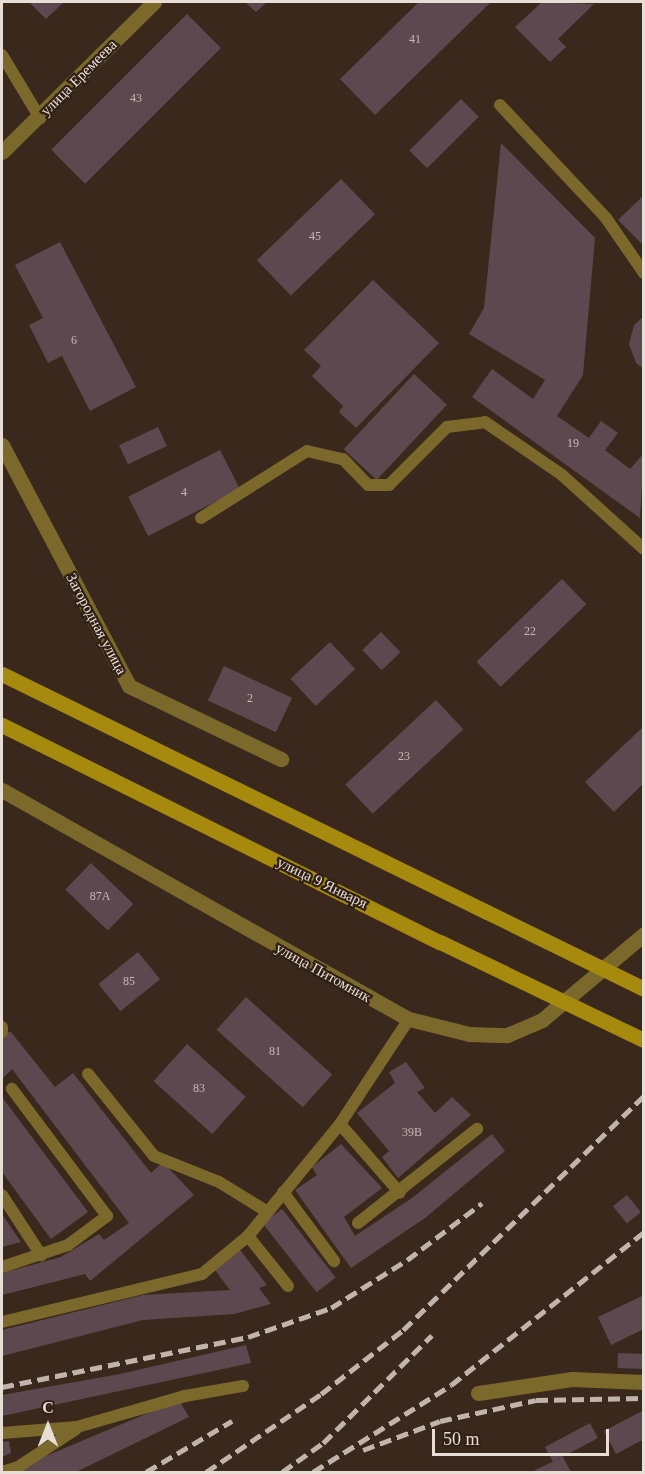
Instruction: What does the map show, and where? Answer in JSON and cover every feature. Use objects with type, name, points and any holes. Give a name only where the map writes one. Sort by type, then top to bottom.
[{"type":"main road","points":[[2,675],[644,989]]},
{"type":"main road","name":"улица 9 Января","points":[[2,725],[644,1040]]},
{"type":"street","name":"улица Еремеева","points":[[2,153],[40,118],[154,2]]},
{"type":"street","name":"Загородная улица","points":[[2,445],[129,686],[281,759]]},
{"type":"street","name":"улица Питомник","points":[[2,790],[409,1020],[470,1034],[507,1035],[542,1020],[644,934]]},
{"type":"street","points":[[478,1393],[572,1379],[644,1382]]},
{"type":"lane","points":[[2,55],[40,118]]},
{"type":"lane","points":[[500,105],[606,218],[644,273]]},
{"type":"lane","points":[[201,518],[307,451],[343,459],[369,486],[389,485],[447,427],[485,422],[562,475],[643,548]]},
{"type":"lane","points":[[2,1322],[202,1274],[248,1236],[340,1124],[409,1020]]},
{"type":"lane","points":[[88,1074],[154,1156],[219,1182],[268,1212]]},
{"type":"lane","points":[[2,1266],[41,1256],[68,1245],[107,1216],[12,1089]]},
{"type":"lane","points":[[340,1124],[400,1193]]},
{"type":"lane","points":[[358,1223],[400,1193],[477,1129]]},
{"type":"lane","points":[[284,1192],[334,1261]]},
{"type":"lane","points":[[2,1195],[41,1256]]},
{"type":"lane","points":[[248,1236],[288,1286]]},
{"type":"lane","points":[[2,1433],[77,1427],[185,1396],[243,1386]]},
{"type":"lane","points":[[2,1473],[18,1467],[77,1427]]},
{"type":"building","points":[[29,2],[64,2],[46,19]]},
{"type":"building","points":[[245,2],[267,2],[256,12]]},
{"type":"building","points":[[419,2],[491,2],[375,115],[340,79]]},
{"type":"building","points":[[542,2],[594,4],[558,39],[566,47],[550,62],[515,27]]},
{"type":"building","points":[[187,14],[221,48],[85,184],[51,150]]},
{"type":"building","points":[[461,99],[479,117],[427,168],[409,151]]},
{"type":"building","points":[[501,143],[595,238],[583,375],[557,416],[589,438],[601,421],[618,433],[605,450],[630,469],[644,453],[640,518],[472,397],[492,369],[533,399],[545,380],[469,334],[484,308]]},
{"type":"building","points":[[341,179],[375,214],[291,296],[257,260]]},
{"type":"building","points":[[644,195],[644,246],[618,220]]},
{"type":"building","points":[[60,242],[136,387],[90,411],[62,356],[48,363],[29,325],[43,318],[15,265]]},
{"type":"building","points":[[373,280],[439,343],[356,428],[339,412],[343,406],[312,376],[321,366],[304,350]]},
{"type":"building","points":[[644,316],[644,369],[636,363],[629,344],[634,325]]},
{"type":"building","points":[[414,374],[447,405],[377,480],[344,449]]},
{"type":"building","points":[[158,427],[167,446],[128,464],[119,445]]},
{"type":"building","points":[[220,450],[240,489],[148,536],[128,497]]},
{"type":"building","points":[[562,579],[586,604],[501,687],[476,662]]},
{"type":"building","points":[[381,632],[400,652],[382,670],[362,650]]},
{"type":"building","points":[[330,642],[355,669],[316,706],[291,679]]},
{"type":"building","points":[[224,666],[292,698],[276,732],[208,700]]},
{"type":"building","points":[[436,700],[463,729],[373,814],[345,785]]},
{"type":"building","points":[[644,726],[644,783],[614,812],[585,782]]},
{"type":"building","points":[[91,863],[133,904],[108,931],[65,890]]},
{"type":"building","points":[[138,952],[160,979],[120,1011],[98,984]]},
{"type":"building","points":[[246,997],[332,1075],[303,1107],[217,1030]]},
{"type":"building","points":[[10,1031],[55,1087],[73,1073],[151,1173],[163,1162],[194,1195],[90,1281],[85,1274],[2,1295],[2,1273],[61,1257],[99,1234],[104,1240],[129,1223],[12,1069],[2,1079],[2,1039]]},
{"type":"building","points":[[187,1044],[246,1097],[212,1134],[154,1081]]},
{"type":"building","points":[[406,1062],[425,1088],[417,1092],[435,1113],[452,1097],[471,1115],[398,1178],[382,1157],[389,1151],[357,1113],[395,1083],[389,1072]]},
{"type":"building","points":[[2,1097],[88,1212],[51,1239],[2,1172]]},
{"type":"building","points":[[492,1134],[505,1151],[425,1218],[351,1268],[295,1190],[317,1175],[312,1167],[341,1144],[382,1188],[344,1217],[355,1236],[412,1198]]},
{"type":"building","points":[[627,1195],[641,1212],[627,1223],[613,1206]]},
{"type":"building","points":[[282,1209],[336,1278],[317,1292],[263,1224]]},
{"type":"building","points":[[2,1214],[21,1242],[2,1247]]},
{"type":"building","points":[[240,1250],[267,1285],[259,1288],[271,1304],[234,1314],[143,1320],[2,1356],[2,1330],[143,1295],[230,1290],[215,1270]]},
{"type":"building","points":[[644,1295],[644,1329],[611,1345],[598,1317]]},
{"type":"building","points":[[246,1345],[251,1363],[2,1416],[2,1395],[120,1374]]},
{"type":"building","points":[[618,1353],[644,1354],[643,1369],[617,1368]]},
{"type":"building","points":[[179,1400],[189,1417],[76,1472],[8,1472]]},
{"type":"building","points":[[644,1410],[644,1439],[616,1454],[604,1431]]},
{"type":"building","points":[[590,1423],[598,1438],[553,1462],[545,1447]]},
{"type":"building","points":[[9,1441],[11,1453],[2,1457],[2,1442]]},
{"type":"building","points":[[563,1457],[571,1472],[536,1472],[535,1470]]},
{"type":"railway","points":[[206,1472],[321,1394],[403,1330],[644,1096]]},
{"type":"railway","points":[[2,1387],[248,1337],[331,1308],[407,1260],[482,1203]]},
{"type":"railway","points":[[313,1472],[451,1385],[644,1232]]},
{"type":"railway","points":[[282,1472],[323,1443],[432,1335]]},
{"type":"railway","points":[[363,1450],[440,1421],[536,1400],[644,1398]]},
{"type":"railway","points":[[146,1472],[232,1421]]}]
